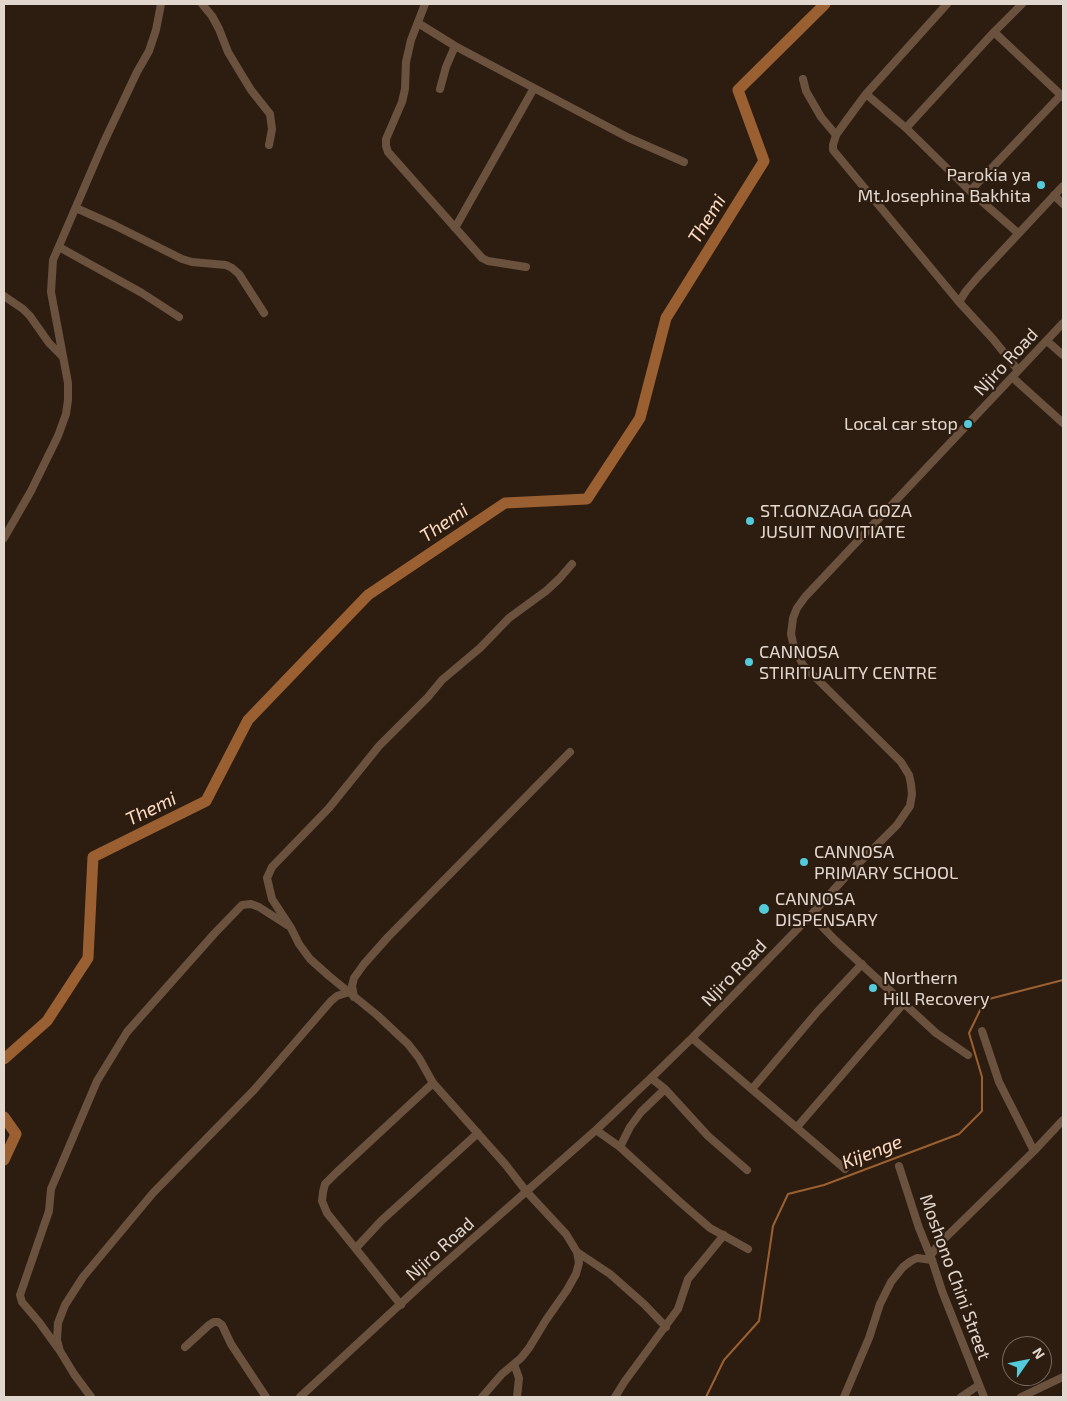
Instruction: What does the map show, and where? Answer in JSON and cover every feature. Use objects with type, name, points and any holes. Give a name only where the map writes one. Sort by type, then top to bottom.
[{"type":"street","points":[[4,538],[31,491],[58,436],[66,414],[68,383],[51,292],[54,260],[103,144],[149,51],[156,30],[161,4]]},
{"type":"street","points":[[202,4],[212,16],[228,52],[251,90],[270,114],[272,129],[269,145]]},
{"type":"street","points":[[425,4],[411,40],[406,62],[405,89],[402,102],[386,139],[388,152],[482,258],[488,261],[526,267]]},
{"type":"street","points":[[947,4],[866,94],[836,135],[833,150],[1018,370]]},
{"type":"street","points":[[906,128],[1022,4]]},
{"type":"street","points":[[418,23],[455,46],[629,138],[684,162]]},
{"type":"street","points":[[970,191],[1062,96],[994,32]]},
{"type":"street","points":[[440,89],[446,67],[455,46]]},
{"type":"street","points":[[803,79],[806,91],[821,117],[836,135]]},
{"type":"street","points":[[455,228],[534,88]]},
{"type":"street","points":[[866,94],[906,128],[970,191],[1018,233]]},
{"type":"street","points":[[959,302],[966,291],[1063,186]]},
{"type":"street","points":[[1054,195],[1063,204]]},
{"type":"street","points":[[76,208],[182,259],[192,262],[226,265],[232,268],[239,274],[264,313]]},
{"type":"street","points":[[59,247],[142,293],[179,317]]},
{"type":"street","points":[[4,296],[30,316],[49,343],[63,357]]},
{"type":"street","name":"Njiro Road","points":[[300,1397],[651,1078],[692,1038],[897,825],[910,806],[912,789],[909,775],[901,762],[803,665],[794,647],[791,634],[793,618],[797,608],[805,598],[1063,323]]},
{"type":"street","points":[[1047,340],[1063,355]]},
{"type":"street","points":[[1012,377],[1063,423]]},
{"type":"street","points":[[572,564],[546,591],[509,618],[480,648],[442,680],[428,697],[379,746],[329,808],[272,867],[267,878],[268,887],[272,899],[310,959],[377,1015],[408,1044],[419,1058],[433,1083],[505,1164],[526,1191],[566,1234],[577,1252],[610,1274],[644,1304],[666,1327]]},
{"type":"street","points":[[351,994],[354,978],[388,937],[570,752]]},
{"type":"street","points":[[91,1397],[39,1322],[22,1302],[20,1294],[49,1210],[51,1190],[98,1081],[127,1032],[207,941],[242,905],[251,904],[259,907],[291,928]]},
{"type":"street","points":[[811,915],[835,940],[936,1033],[968,1055]]},
{"type":"street","points":[[752,1089],[818,1011],[862,964]]},
{"type":"street","points":[[60,1351],[57,1340],[58,1323],[65,1306],[83,1277],[153,1193],[254,1090],[331,1001],[337,996],[351,994]]},
{"type":"street","points":[[796,1127],[904,1003]]},
{"type":"street","points":[[982,1031],[999,1082],[1034,1151]]},
{"type":"street","points":[[692,1038],[845,1169]]},
{"type":"street","points":[[651,1078],[665,1089],[708,1136],[748,1170]]},
{"type":"street","points":[[401,1305],[328,1213],[322,1201],[323,1192],[326,1184],[336,1173],[433,1083]]},
{"type":"street","points":[[620,1147],[640,1112],[665,1089]]},
{"type":"street","points":[[844,1397],[869,1338],[880,1304],[891,1282],[903,1267],[911,1261],[917,1258],[931,1258],[940,1243],[1063,1120]]},
{"type":"street","points":[[596,1130],[620,1147],[710,1228],[748,1249]]},
{"type":"street","points":[[356,1248],[381,1221],[478,1133]]},
{"type":"street","name":"Moshono Chini Street","points":[[899,1166],[942,1291],[984,1397]]},
{"type":"street","points":[[615,1397],[678,1310],[688,1279],[724,1235]]},
{"type":"street","points":[[484,1396],[502,1374],[529,1348],[572,1282],[578,1268],[577,1252]]},
{"type":"street","points":[[184,1347],[209,1324],[218,1322],[222,1325],[231,1344],[266,1397]]},
{"type":"street","points":[[514,1364],[519,1378],[517,1397]]},
{"type":"street","points":[[1020,1397],[1063,1377]]},
{"type":"street","points":[[961,1397],[979,1385]]},
{"type":"waterway","name":"Themi","points":[[4,1059],[47,1021],[88,958],[93,857],[206,801],[248,720],[368,595],[505,503],[587,499],[640,418],[666,318],[764,161],[738,90],[825,4]]},
{"type":"waterway","name":"Kijenge","points":[[706,1397],[724,1360],[759,1321],[773,1226],[788,1194],[824,1185],[959,1134],[982,1111],[982,1077],[969,1033],[985,1000],[1063,980]]},
{"type":"waterway","name":"Themi","points":[[4,1117],[16,1134],[4,1160]]},
{"type":"place","name":"Parokia ya Mt.Josephina Bakhita","points":[[1041,185]]},
{"type":"place","name":"Local car stop","points":[[968,424]]},
{"type":"place","name":"ST.GONZAGA GOZA JUSUIT NOVITIATE","points":[[750,521]]},
{"type":"place","name":"CANNOSA STIRITUALITY CENTRE","points":[[749,662]]},
{"type":"place","name":"CANNOSA PRIMARY SCHOOL","points":[[804,862]]},
{"type":"place","name":"CANNOSA DISPENSARY","points":[[764,909]]},
{"type":"place","name":"Northern Hill Recovery","points":[[873,988]]}]
